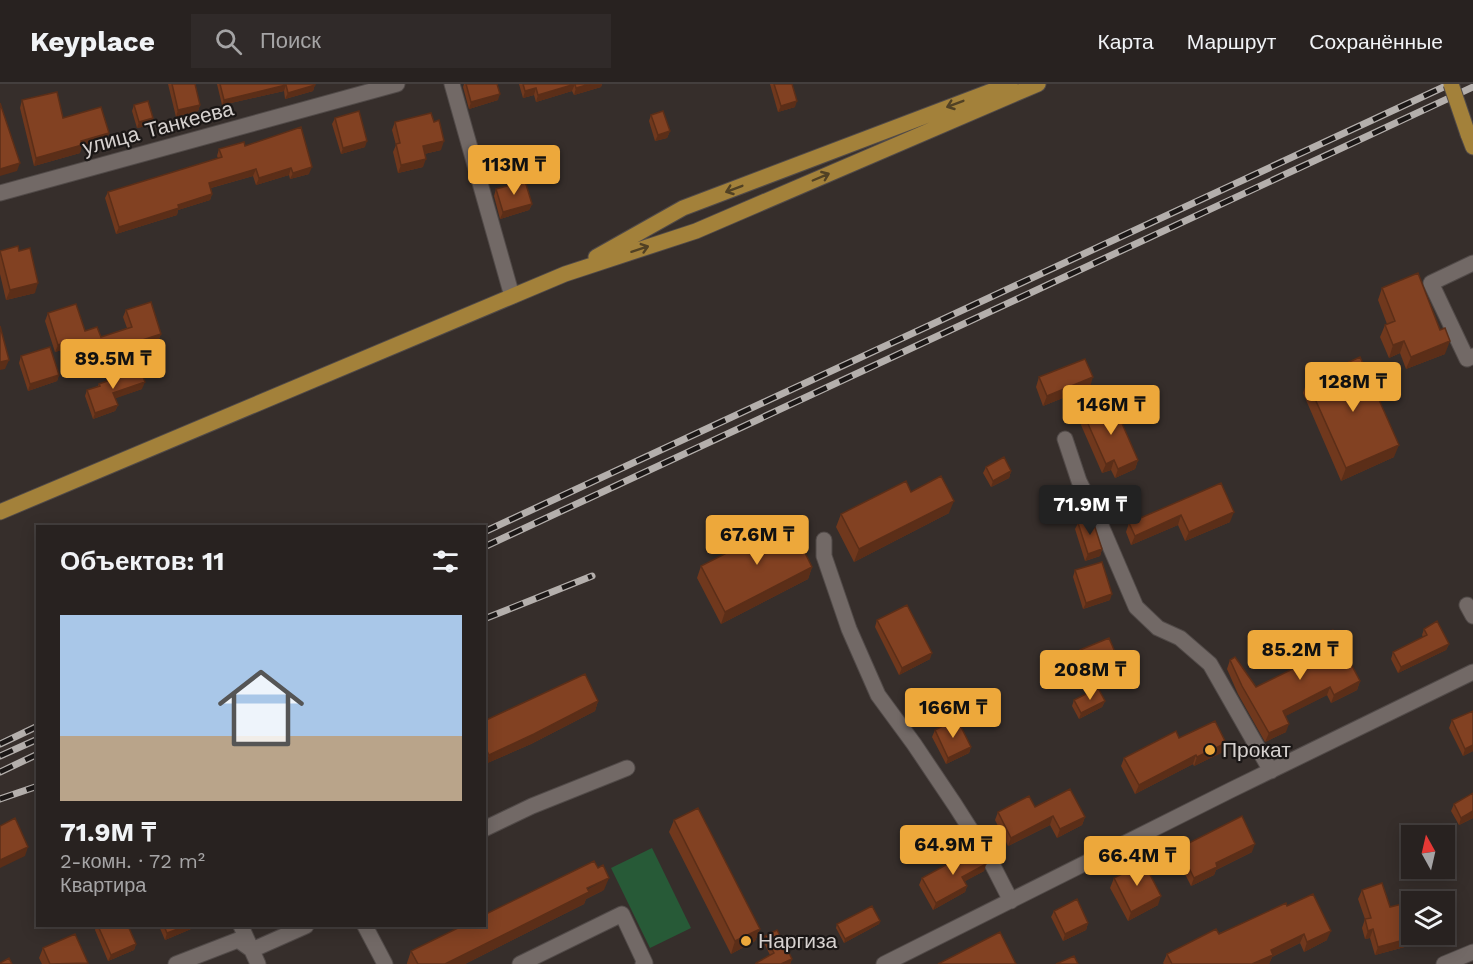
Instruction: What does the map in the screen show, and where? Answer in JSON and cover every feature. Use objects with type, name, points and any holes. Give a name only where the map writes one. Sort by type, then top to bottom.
[{"type":"main road","points":[[565,274],[683,208],[1010,84]]},
{"type":"main road","points":[[0,512],[565,274],[696,231],[1038,84]]},
{"type":"main road","points":[[1451,84],[1470,140]]},
{"type":"main road","points":[[683,208],[681,219],[684,227],[696,231]]},
{"type":"street","name":"улица Танкеева","points":[[0,193],[397,84]]},
{"type":"street","points":[[452,84],[512,296]]},
{"type":"street","points":[[1473,263],[1431,283],[1467,359],[1473,356]]},
{"type":"street","points":[[1065,439],[1079,482],[1100,523],[1136,607],[1158,627],[1179,638],[1210,664],[1271,771]]},
{"type":"street","points":[[824,540],[824,556],[849,629],[878,695],[955,805],[990,860],[1011,901]]},
{"type":"street","points":[[884,964],[1473,672]]},
{"type":"street","points":[[486,829],[532,806],[627,768]]},
{"type":"street","points":[[520,964],[622,914],[645,963],[643,964]]},
{"type":"street","points":[[241,927],[255,957]]},
{"type":"street","points":[[255,957],[304,927]]},
{"type":"street","points":[[366,927],[385,964]]},
{"type":"street","points":[[176,964],[238,940],[255,957]]},
{"type":"street","points":[[1444,964],[1473,952]]},
{"type":"green space","points":[[652,848],[691,928],[650,948],[611,868]]},
{"type":"building","points":[[172,84],[195,84],[200,105],[178,110]]},
{"type":"building","points":[[220,84],[315,85],[288,93],[286,85],[224,100]]},
{"type":"building","points":[[466,84],[497,84],[500,94],[471,102]]},
{"type":"building","points":[[523,84],[575,84],[538,95],[536,88],[525,91]]},
{"type":"building","points":[[575,84],[590,84],[576,88]]},
{"type":"building","points":[[774,84],[792,84],[797,101],[781,106]]},
{"type":"building","points":[[57,92],[63,118],[101,107],[109,133],[81,141],[82,145],[36,158],[22,100]]},
{"type":"building","points":[[148,101],[153,118],[139,122],[134,105]]},
{"type":"building","points":[[0,103],[20,163],[0,169]]},
{"type":"building","points":[[359,111],[367,141],[343,148],[335,118]]},
{"type":"building","points":[[663,111],[670,131],[658,135],[651,115]]},
{"type":"building","points":[[431,113],[434,122],[439,120],[444,141],[423,146],[426,159],[401,165],[396,144],[400,143],[395,122]]},
{"type":"building","points":[[301,127],[312,167],[293,173],[291,168],[259,178],[256,169],[209,183],[212,194],[178,205],[179,208],[119,227],[108,192],[222,157],[219,149],[244,142],[245,146]]},
{"type":"building","points":[[525,181],[532,204],[503,212],[496,189]]},
{"type":"building","points":[[18,246],[19,251],[30,248],[38,283],[10,290],[0,251]]},
{"type":"building","points":[[1418,273],[1440,330],[1445,328],[1450,341],[1411,357],[1404,341],[1393,345],[1385,325],[1395,321],[1382,288]]},
{"type":"building","points":[[151,302],[161,334],[98,358],[92,342],[76,347],[74,340],[58,345],[48,313],[76,304],[85,331],[97,327],[101,337],[132,327],[126,310]]},
{"type":"building","points":[[0,326],[9,360],[0,362]]},
{"type":"building","points":[[50,347],[59,375],[30,384],[21,356]]},
{"type":"building","points":[[1360,357],[1399,445],[1346,468],[1307,381]]},
{"type":"building","points":[[1085,359],[1093,377],[1047,396],[1039,377]]},
{"type":"building","points":[[140,369],[145,382],[113,393],[118,405],[95,413],[87,390]]},
{"type":"building","points":[[1113,403],[1138,460],[1118,469],[1114,460],[1106,464],[1084,415]]},
{"type":"building","points":[[1004,457],[1011,471],[993,481],[986,467]]},
{"type":"building","points":[[941,476],[954,501],[859,549],[841,514],[906,481],[911,492]]},
{"type":"building","points":[[1221,483],[1234,512],[1189,532],[1181,515],[1135,536],[1129,523]]},
{"type":"building","points":[[1092,518],[1102,549],[1088,554],[1078,523]]},
{"type":"building","points":[[789,521],[812,567],[725,612],[701,566]]},
{"type":"building","points":[[1102,562],[1112,594],[1086,603],[1075,570]]},
{"type":"building","points":[[907,605],[932,653],[902,668],[877,620]]},
{"type":"building","points":[[1437,621],[1449,644],[1401,667],[1393,652],[1427,635],[1424,629]]},
{"type":"building","points":[[1333,630],[1360,681],[1334,695],[1330,687],[1283,711],[1289,724],[1269,733],[1230,660],[1235,657],[1256,687],[1315,658],[1307,643]]},
{"type":"building","points":[[1109,638],[1121,666],[1092,678],[1080,650]]},
{"type":"building","points":[[585,674],[598,701],[489,755],[486,749],[486,720]]},
{"type":"building","points":[[1098,688],[1105,701],[1081,713],[1074,700]]},
{"type":"building","points":[[1473,711],[1473,745],[1465,749],[1452,720]]},
{"type":"building","points":[[957,719],[971,747],[948,758],[935,730]]},
{"type":"building","points":[[1215,721],[1226,743],[1197,757],[1196,755],[1139,785],[1124,758],[1176,731],[1179,738]]},
{"type":"building","points":[[1070,789],[1085,817],[1060,829],[1053,816],[1011,838],[998,812],[1029,796],[1035,807]]},
{"type":"building","points":[[1473,793],[1473,811],[1461,818],[1454,804]]},
{"type":"building","points":[[698,808],[760,929],[735,941],[674,820]]},
{"type":"building","points":[[1242,816],[1255,844],[1216,863],[1217,867],[1194,878],[1179,848]]},
{"type":"building","points":[[15,818],[28,847],[0,860],[0,826]]},
{"type":"building","points":[[977,848],[986,864],[962,877],[967,886],[936,903],[922,878]]},
{"type":"building","points":[[594,861],[598,868],[603,865],[609,878],[587,888],[589,892],[445,964],[418,964],[411,951],[460,927],[486,927],[486,914]]},
{"type":"building","points":[[1144,863],[1161,896],[1131,912],[1114,878]]},
{"type":"building","points":[[1382,883],[1390,907],[1401,904],[1401,941],[1378,947],[1373,929],[1368,931],[1365,919],[1371,918],[1362,890]]},
{"type":"building","points":[[1313,894],[1331,931],[1307,942],[1304,934],[1271,950],[1273,955],[1252,964],[1172,964],[1167,954],[1216,929],[1219,934],[1286,903],[1287,906]]},
{"type":"building","points":[[1077,899],[1088,923],[1065,934],[1054,911]]},
{"type":"building","points":[[872,906],[880,921],[845,939],[837,924]]},
{"type":"building","points":[[98,927],[128,927],[136,944],[111,955]]},
{"type":"building","points":[[164,927],[183,927],[167,933]]},
{"type":"building","points":[[777,930],[792,959],[781,964],[756,964],[774,953],[765,936]]},
{"type":"building","points":[[1000,932],[1016,964],[938,964]]},
{"type":"building","points":[[75,934],[88,963],[50,964],[43,948]]},
{"type":"building","points":[[1074,956],[1078,964],[1056,964]]},
{"type":"building","points":[[9,958],[12,964],[0,964],[0,963]]},
{"type":"railway","points":[[486,531],[1450,84]]},
{"type":"railway","points":[[486,546],[1473,87]]},
{"type":"railway","points":[[486,618],[592,576]]},
{"type":"railway","points":[[0,744],[36,727]]},
{"type":"railway","points":[[0,756],[36,740]]},
{"type":"railway","points":[[0,772],[36,755]]},
{"type":"railway","points":[[0,799],[36,787]]},
{"type":"place","name":"Прокат","points":[[1210,750]]},
{"type":"place","name":"Наргиза","points":[[746,941]]}]
